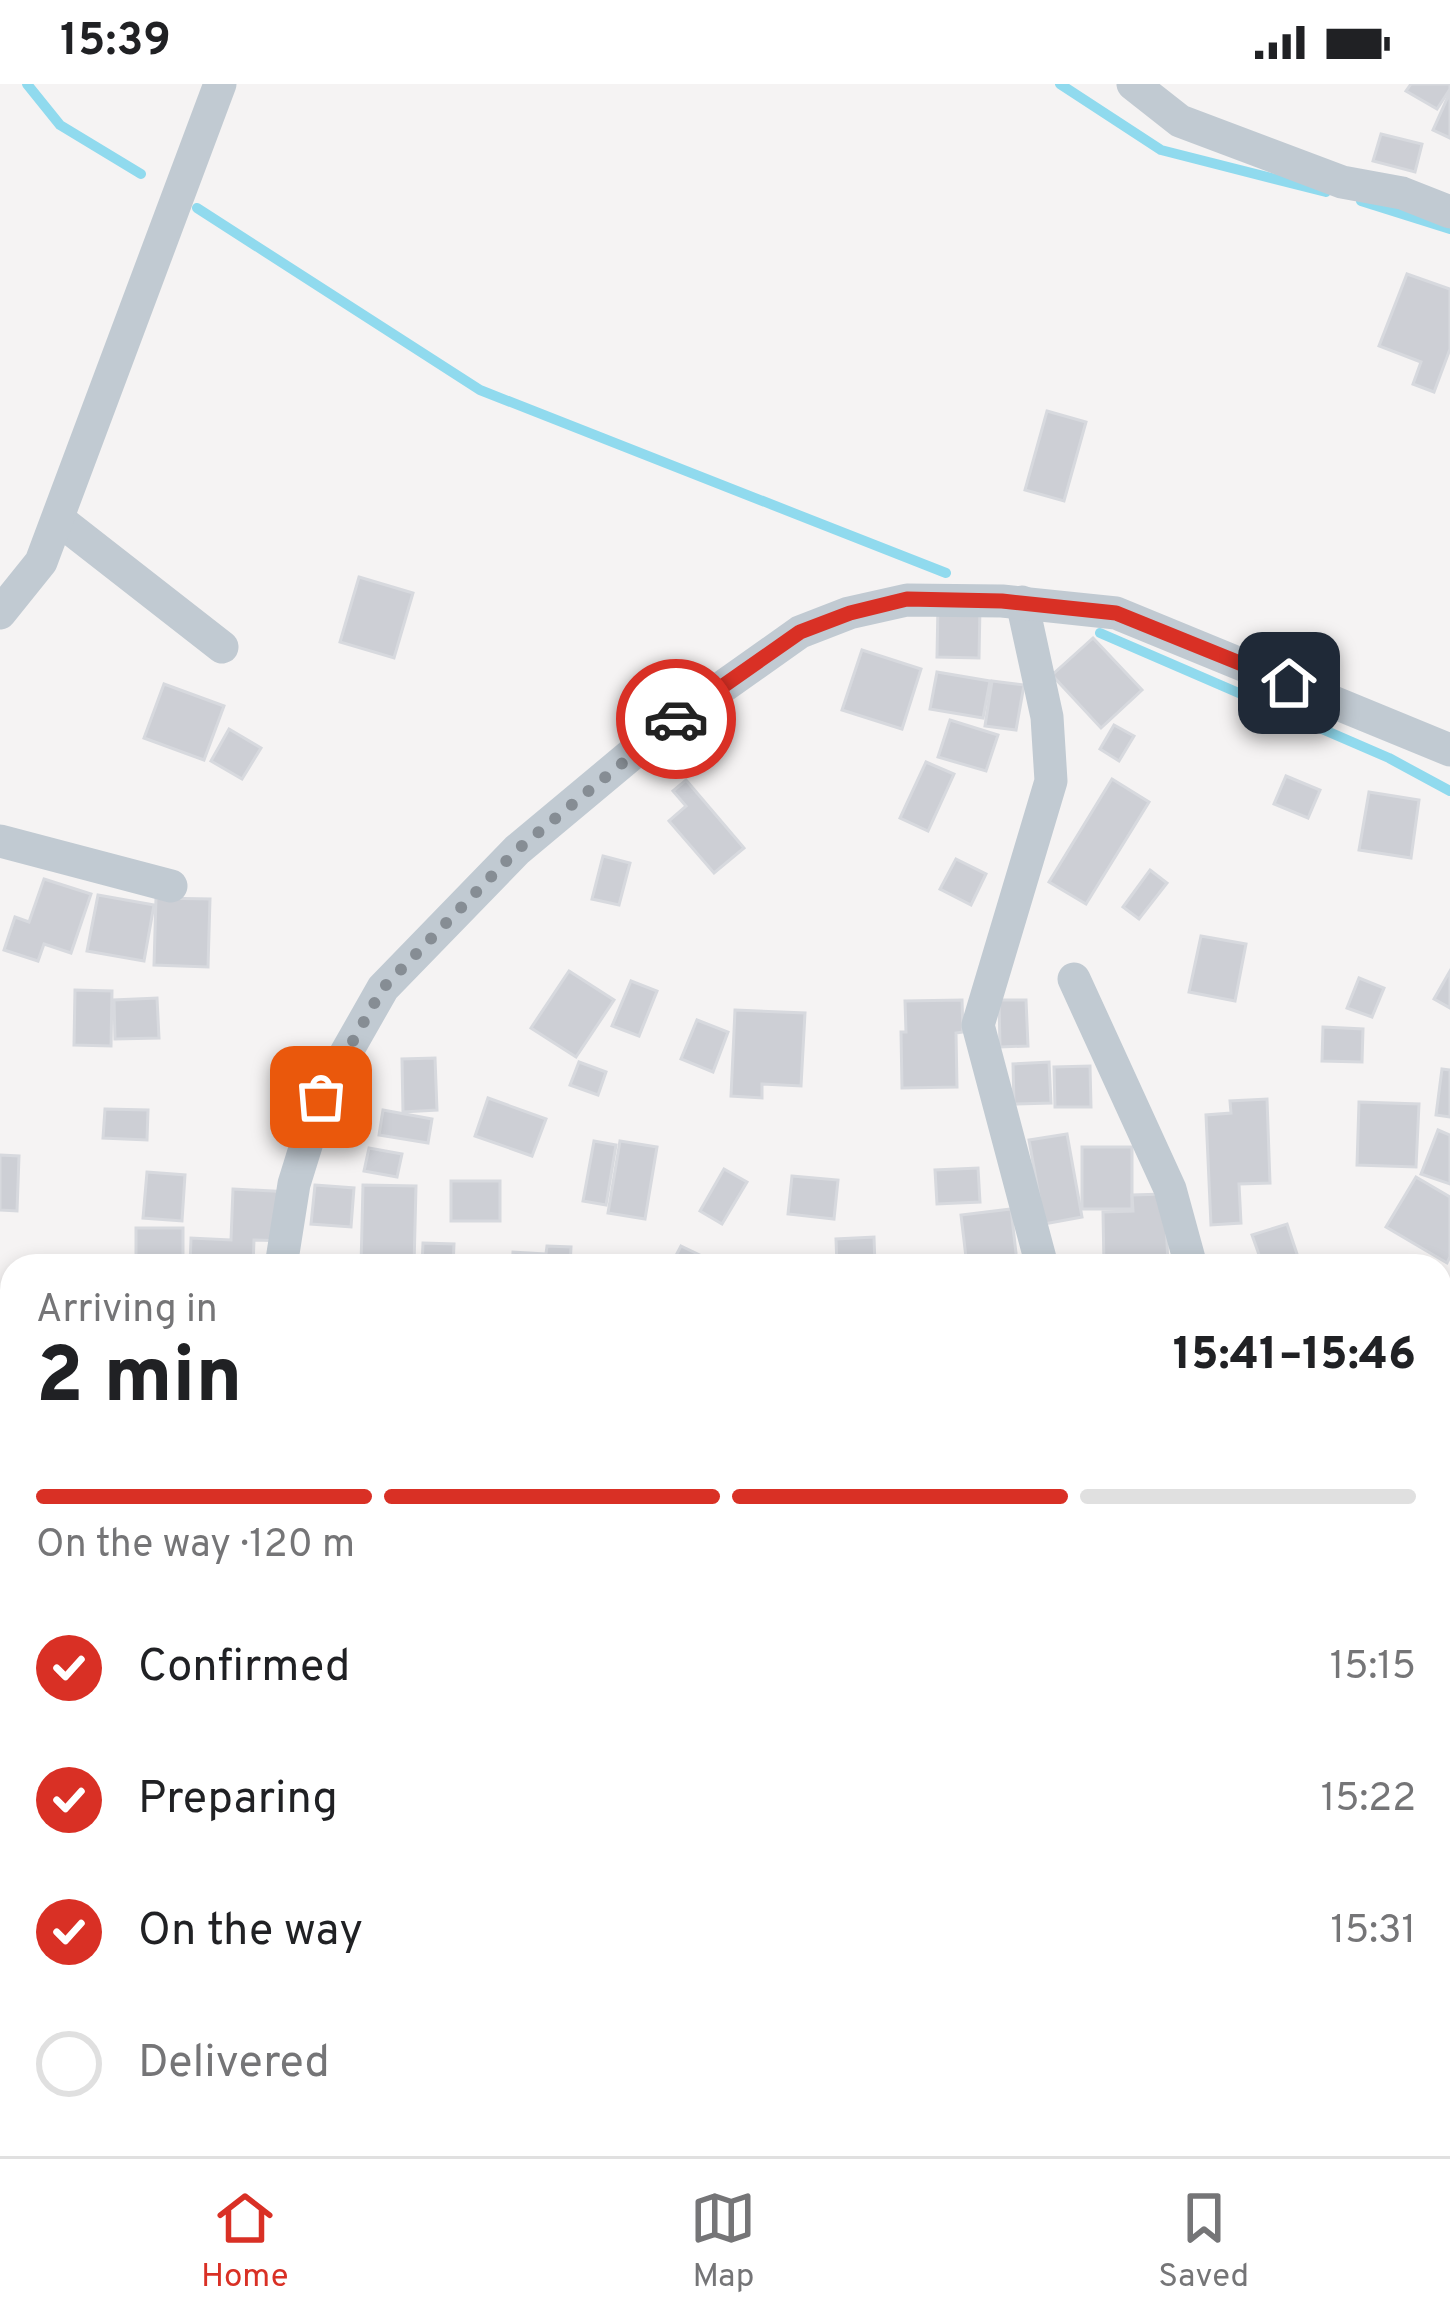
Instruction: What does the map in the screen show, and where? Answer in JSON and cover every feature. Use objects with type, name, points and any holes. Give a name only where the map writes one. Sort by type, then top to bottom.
[{"type":"street","points":[[0,614],[40,562],[58,520],[220,84]]},
{"type":"street","points":[[1133,84],[1180,121],[1342,182],[1402,194],[1450,212]]},
{"type":"street","points":[[58,520],[222,647]]},
{"type":"street","points":[[283,1254],[294,1184],[321,1097],[383,988],[517,850],[656,734],[800,632],[907,599],[1022,602],[1116,613],[1450,750]]},
{"type":"street","points":[[1022,602],[1046,718],[1051,781],[978,1025],[1039,1254]]},
{"type":"street","points":[[0,841],[171,886]]},
{"type":"street","points":[[1074,980],[1170,1189],[1188,1254]]},
{"type":"building","points":[[1411,84],[1450,84],[1450,89],[1437,109],[1406,91]]},
{"type":"building","points":[[1450,92],[1450,138],[1433,130]]},
{"type":"building","points":[[1381,134],[1422,144],[1415,172],[1373,161]]},
{"type":"building","points":[[1407,274],[1450,289],[1450,349],[1434,392],[1413,384],[1421,362],[1379,346]]},
{"type":"building","points":[[1047,411],[1086,422],[1064,501],[1025,490]]},
{"type":"building","points":[[359,577],[413,593],[394,658],[340,642]]},
{"type":"building","points":[[938,605],[980,606],[979,658],[937,657]]},
{"type":"building","points":[[1093,638],[1142,690],[1101,728],[1052,675]]},
{"type":"building","points":[[862,650],[921,669],[902,729],[842,710]]},
{"type":"building","points":[[937,672],[990,681],[983,718],[930,709]]},
{"type":"building","points":[[992,681],[1024,685],[1016,730],[985,726]]},
{"type":"building","points":[[164,684],[224,706],[204,760],[144,738]]},
{"type":"building","points":[[950,720],[998,735],[986,771],[938,757]]},
{"type":"building","points":[[1114,725],[1134,736],[1119,761],[1100,749]]},
{"type":"building","points":[[229,729],[261,748],[242,779],[211,761]]},
{"type":"building","points":[[926,762],[954,774],[928,831],[900,818]]},
{"type":"building","points":[[1286,776],[1320,790],[1308,818],[1274,804]]},
{"type":"building","points":[[1112,779],[1149,802],[1086,904],[1049,882]]},
{"type":"building","points":[[686,780],[744,848],[714,873],[669,821],[686,806],[673,791]]},
{"type":"building","points":[[1369,792],[1419,800],[1411,858],[1359,850]]},
{"type":"building","points":[[603,856],[630,863],[619,905],[592,899]]},
{"type":"building","points":[[956,859],[986,874],[971,905],[940,889]]},
{"type":"building","points":[[1150,870],[1167,883],[1139,919],[1123,907]]},
{"type":"building","points":[[44,879],[91,894],[71,953],[44,944],[38,961],[4,950],[15,917],[29,922]]},
{"type":"building","points":[[98,895],[154,905],[144,961],[87,951]]},
{"type":"building","points":[[156,898],[210,899],[208,967],[154,965]]},
{"type":"building","points":[[1201,936],[1246,944],[1235,1001],[1189,992]]},
{"type":"building","points":[[569,971],[614,1000],[576,1057],[531,1028]]},
{"type":"building","points":[[1450,971],[1450,1008],[1434,999]]},
{"type":"building","points":[[1359,978],[1384,988],[1372,1017],[1347,1008]]},
{"type":"building","points":[[631,981],[657,991],[639,1036],[612,1026]]},
{"type":"building","points":[[75,990],[112,991],[111,1046],[74,1045]]},
{"type":"building","points":[[157,998],[159,1038],[115,1039],[114,1000]]},
{"type":"building","points":[[962,1000],[963,1032],[956,1033],[957,1087],[902,1088],[905,1001]]},
{"type":"building","points":[[999,1000],[1026,1000],[1028,1046],[1000,1047]]},
{"type":"building","points":[[735,1010],[805,1013],[801,1086],[762,1084],[762,1098],[731,1096]]},
{"type":"building","points":[[697,1020],[728,1032],[713,1072],[681,1059]]},
{"type":"building","points":[[1323,1027],[1363,1029],[1362,1062],[1322,1061]]},
{"type":"building","points":[[435,1058],[437,1110],[403,1112],[402,1059]]},
{"type":"building","points":[[579,1062],[606,1072],[598,1095],[570,1085]]},
{"type":"building","points":[[1049,1062],[1051,1103],[1014,1104],[1013,1064]]},
{"type":"building","points":[[1090,1066],[1091,1107],[1055,1107],[1054,1067]]},
{"type":"building","points":[[1442,1069],[1450,1070],[1450,1117],[1436,1115]]},
{"type":"building","points":[[488,1098],[546,1119],[532,1156],[475,1136]]},
{"type":"building","points":[[1267,1099],[1270,1183],[1239,1184],[1241,1223],[1211,1225],[1206,1115],[1231,1113],[1230,1101]]},
{"type":"building","points":[[1359,1102],[1419,1104],[1416,1167],[1357,1165]]},
{"type":"building","points":[[105,1109],[148,1110],[147,1140],[103,1138]]},
{"type":"building","points":[[383,1110],[432,1119],[428,1143],[379,1135]]},
{"type":"building","points":[[1438,1130],[1450,1135],[1450,1184],[1421,1174]]},
{"type":"building","points":[[1067,1134],[1082,1217],[1044,1224],[1029,1140]]},
{"type":"building","points":[[594,1141],[616,1145],[606,1205],[583,1201]]},
{"type":"building","points":[[620,1141],[657,1147],[645,1219],[608,1213]]},
{"type":"building","points":[[1082,1147],[1132,1147],[1132,1209],[1082,1209]]},
{"type":"building","points":[[369,1148],[402,1154],[397,1177],[364,1171]]},
{"type":"building","points":[[0,1155],[19,1156],[17,1211],[0,1210]]},
{"type":"building","points":[[978,1168],[980,1202],[937,1204],[935,1170]]},
{"type":"building","points":[[724,1169],[747,1182],[722,1224],[700,1211]]},
{"type":"building","points":[[147,1172],[185,1175],[182,1221],[143,1218]]},
{"type":"building","points":[[792,1176],[838,1180],[834,1219],[788,1214]]},
{"type":"building","points":[[1416,1177],[1450,1197],[1450,1254],[1432,1254],[1386,1227]]},
{"type":"building","points":[[451,1181],[500,1181],[500,1221],[451,1221]]},
{"type":"building","points":[[315,1185],[354,1188],[351,1227],[311,1224]]},
{"type":"building","points":[[363,1185],[416,1186],[414,1254],[361,1254]]},
{"type":"building","points":[[233,1189],[290,1192],[288,1241],[254,1240],[253,1254],[190,1254],[191,1238],[231,1240]]},
{"type":"building","points":[[1165,1194],[1168,1254],[1104,1254],[1103,1212],[1133,1211],[1132,1195]]},
{"type":"building","points":[[1011,1209],[1016,1254],[966,1254],[961,1215]]},
{"type":"building","points":[[1287,1224],[1297,1254],[1259,1254],[1252,1235]]},
{"type":"building","points":[[136,1228],[183,1228],[183,1254],[136,1254]]},
{"type":"building","points":[[874,1237],[875,1254],[837,1254],[836,1239]]},
{"type":"building","points":[[423,1243],[454,1244],[454,1254],[423,1254]]},
{"type":"building","points":[[547,1246],[571,1247],[571,1254],[546,1254]]},
{"type":"waterway","points":[[27,84],[60,125],[141,174]]},
{"type":"waterway","points":[[1060,84],[1161,150],[1326,192]]},
{"type":"waterway","points":[[1361,201],[1450,229]]},
{"type":"waterway","points":[[197,208],[480,390],[946,573]]},
{"type":"waterway","points":[[1100,633],[1389,758],[1450,791]]},
{"type":"way so far","points":[[321,1097],[383,988],[517,850],[676,719]]},
{"type":"route","points":[[676,719],[800,632],[907,599],[1002,601],[1116,613],[1289,683]]}]
